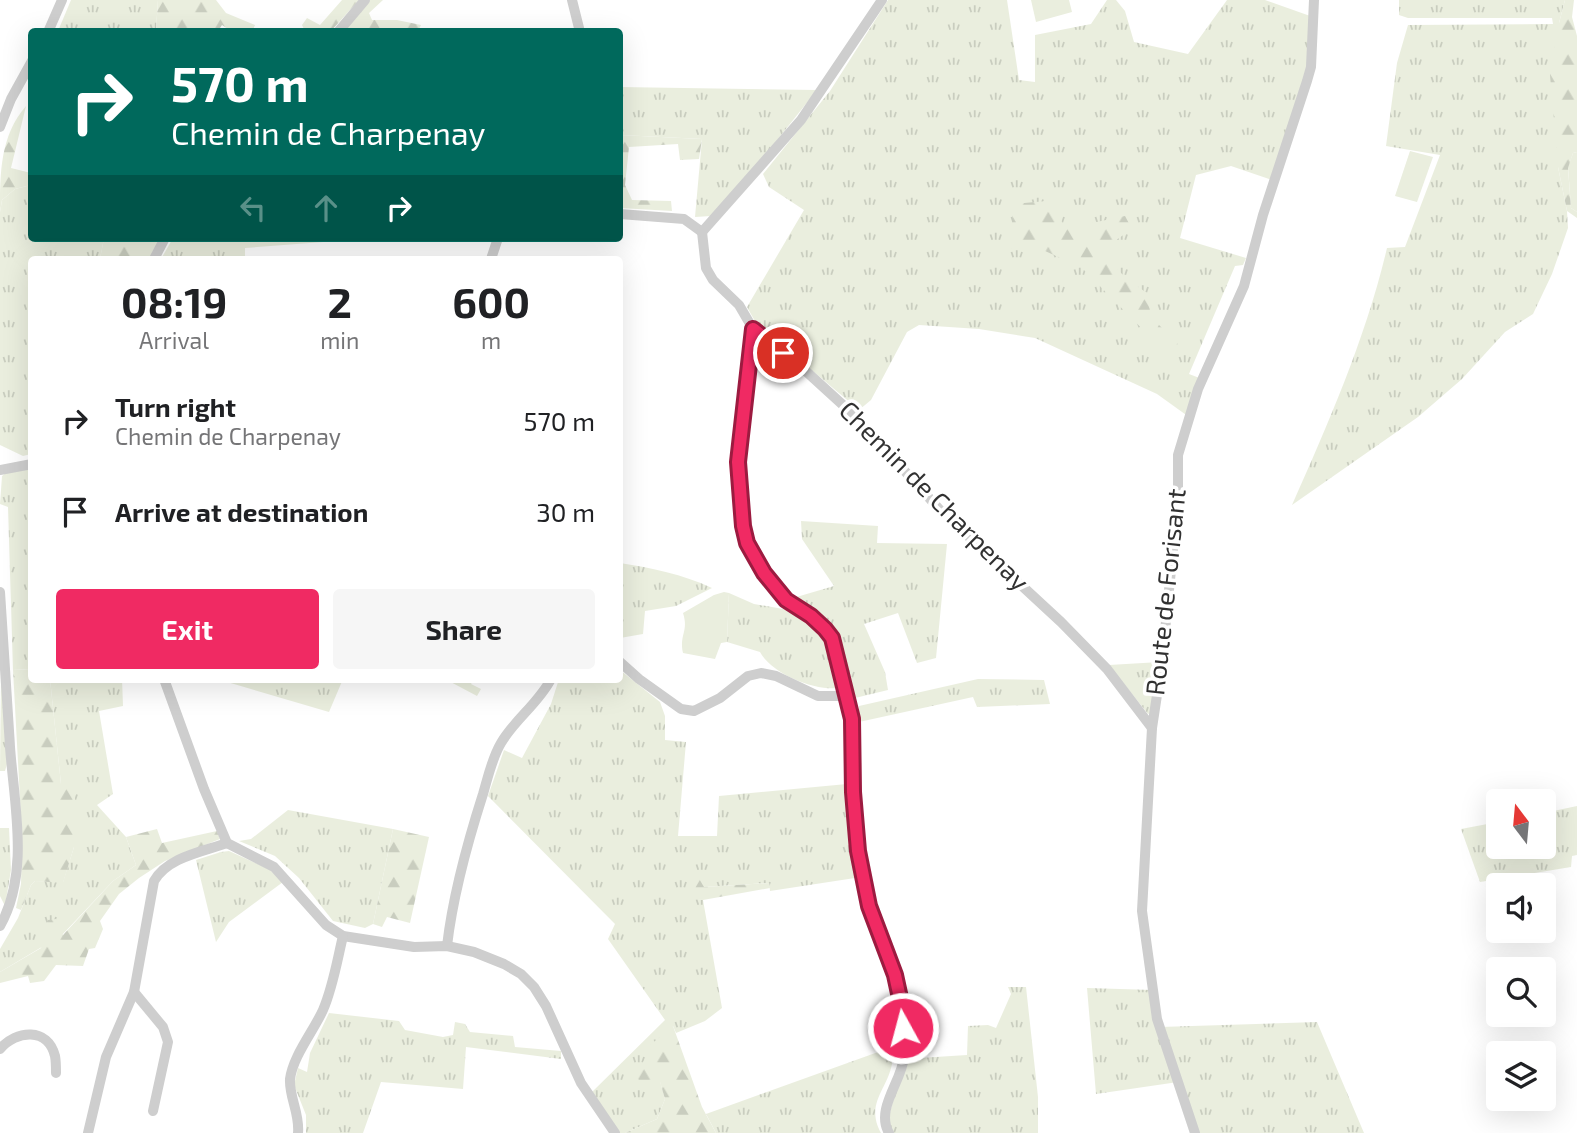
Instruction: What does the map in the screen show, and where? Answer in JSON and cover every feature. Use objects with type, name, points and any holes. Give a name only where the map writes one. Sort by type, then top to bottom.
[{"type":"street","points":[[50,28],[61,0]]},
{"type":"street","points":[[341,28],[365,0]]},
{"type":"street","points":[[572,0],[579,28]]},
{"type":"street","points":[[623,214],[684,219],[702,232],[802,120],[882,0]]},
{"type":"street","name":"Route de Forisant","points":[[1195,1133],[1157,1019],[1142,911],[1152,728],[1162,662],[1178,498],[1178,455],[1198,389],[1244,286],[1263,215],[1311,67],[1314,0]]},
{"type":"street","points":[[0,127],[11,99],[28,68]]},
{"type":"street","name":"Chemin de Charpenay","points":[[702,232],[706,268],[713,280],[739,305],[753,329],[798,364],[855,416],[940,510],[1061,622],[1107,669],[1152,728]]},
{"type":"street","points":[[753,329],[738,462],[743,526],[747,543],[764,573],[786,600],[811,616],[832,638],[852,719],[853,792],[858,851],[869,906],[895,975],[903,1012],[904,1059],[886,1109],[886,1128],[889,1133]]},
{"type":"street","points":[[0,470],[28,465]]},
{"type":"street","points":[[0,592],[17,859],[14,889],[0,926]]},
{"type":"street","points":[[623,666],[681,709],[694,711],[720,698],[748,676],[761,673],[776,676],[818,696],[846,696]]},
{"type":"street","points":[[165,683],[227,843],[274,867],[326,925],[343,936],[414,947],[447,946],[474,952],[521,974],[534,987],[546,1006],[581,1083],[615,1133]]},
{"type":"street","points":[[447,946],[468,839],[499,746],[510,728],[537,700],[548,683]]},
{"type":"street","points":[[88,1133],[106,1057],[134,992],[143,953],[150,894],[159,872],[176,862],[227,843]]},
{"type":"street","points":[[298,1133],[299,1122],[290,1079],[324,1009],[343,936]]},
{"type":"street","points":[[134,992],[163,1027],[168,1042],[153,1111]]},
{"type":"street","points":[[0,1049],[13,1036],[24,1034],[42,1038],[51,1047],[55,1057],[56,1073]]},
{"type":"green space","points":[[71,0],[158,0],[156,28],[59,28]]},
{"type":"green space","points":[[158,0],[216,0],[226,13],[255,25],[254,28],[226,28],[222,25],[220,28],[156,28]]},
{"type":"green space","points":[[342,0],[359,0],[334,28],[304,28],[302,25],[307,18],[320,25]]},
{"type":"green space","points":[[369,0],[383,0],[369,13],[372,20],[397,20],[421,25],[420,28],[345,28]]},
{"type":"green space","points":[[888,0],[1007,0],[1019,80],[1035,82],[1035,35],[1091,24],[1107,0],[1116,0],[1125,11],[1134,42],[1188,54],[1227,0],[1265,0],[1313,17],[1311,67],[1275,181],[1231,166],[1196,175],[1180,238],[1246,258],[1243,265],[1235,266],[1189,374],[1202,379],[1189,417],[1157,394],[1035,338],[979,329],[919,325],[907,332],[871,400],[859,410],[756,323],[747,307],[804,210],[769,187],[763,174],[830,91]]},
{"type":"green space","points":[[1031,0],[1069,0],[1072,12],[1036,22]]},
{"type":"green space","points":[[1399,0],[1565,0],[1559,23],[1558,167],[1568,228],[1552,274],[1533,314],[1505,332],[1462,379],[1418,417],[1292,505],[1333,411],[1357,347],[1387,248],[1405,247],[1440,155],[1386,146],[1397,63],[1408,25],[1553,24],[1552,18],[1408,18],[1399,15]]},
{"type":"green space","points":[[1565,0],[1574,0],[1572,17],[1577,36],[1577,152],[1573,153],[1568,168],[1571,208],[1577,212],[1577,218],[1567,211],[1558,167],[1550,75]]},
{"type":"green space","points":[[623,87],[817,90],[758,164],[711,216],[695,217],[702,139],[623,135]]},
{"type":"green space","points":[[26,106],[11,168],[28,172],[28,186],[15,189],[2,200],[0,212],[3,156],[17,118]]},
{"type":"green space","points":[[623,135],[702,139],[699,159],[680,160],[678,144],[629,147],[625,185],[632,200],[671,201],[672,211],[623,208]]},
{"type":"green space","points":[[1410,151],[1433,157],[1417,202],[1395,196]]},
{"type":"green space","points":[[1577,152],[1577,212],[1571,208],[1568,167],[1573,153]]},
{"type":"green space","points":[[28,186],[28,242],[103,242],[101,256],[28,256],[28,455],[23,456],[0,445],[0,212],[2,200],[15,189]]},
{"type":"green space","points":[[1058,200],[1063,229],[1125,216],[1132,229],[1109,245],[1110,254],[1122,274],[1147,293],[1151,317],[1178,344],[1166,353],[1081,267],[1045,251],[1042,241],[1011,249],[1013,204]]},
{"type":"green space","points":[[103,242],[158,242],[151,256],[101,256]]},
{"type":"green space","points":[[171,242],[324,242],[245,248],[245,256],[163,256]]},
{"type":"green space","points":[[28,468],[28,669],[13,670],[8,507],[0,504],[2,476],[7,472]]},
{"type":"green space","points":[[801,521],[878,526],[877,543],[947,544],[936,658],[917,663],[898,613],[864,624],[885,672],[888,690],[855,698],[833,630],[793,598],[834,586],[802,539]]},
{"type":"green space","points":[[623,564],[667,572],[712,588],[676,606],[645,611],[643,634],[623,637]]},
{"type":"green space","points":[[724,592],[729,593],[727,642],[721,643],[715,659],[683,653],[683,613]]},
{"type":"green space","points":[[729,593],[754,604],[789,610],[808,618],[829,643],[839,688],[806,684],[784,674],[760,652],[727,642]]},
{"type":"green space","points":[[1160,662],[1153,712],[1148,714],[1109,665]]},
{"type":"green space","points":[[28,669],[28,683],[50,683],[61,784],[73,786],[82,842],[74,847],[63,883],[35,881],[21,910],[16,908],[21,884],[22,836],[13,670]]},
{"type":"green space","points":[[1,670],[7,764],[5,771],[0,771]]},
{"type":"green space","points":[[623,672],[660,702],[665,716],[665,740],[686,742],[678,836],[717,836],[719,796],[847,784],[855,878],[770,891],[769,883],[704,887],[693,898],[703,900],[722,1008],[705,1021],[676,1033],[673,1026],[660,1081],[665,1099],[657,1119],[625,1133],[618,1133],[592,1092],[665,1020],[608,939],[615,924],[488,796],[504,750],[522,758],[551,704],[558,683],[623,683]]},
{"type":"green space","points":[[978,679],[1044,680],[1050,704],[977,707],[973,697],[859,722],[859,706]]},
{"type":"green space","points":[[50,683],[122,683],[123,706],[99,711],[113,794],[97,805],[126,837],[136,865],[113,881],[62,935],[0,972],[0,949],[18,918],[31,885],[35,881],[63,882],[74,847],[61,784]]},
{"type":"green space","points":[[231,683],[341,683],[329,712]]},
{"type":"green space","points":[[453,683],[472,683],[481,689],[477,696]]},
{"type":"green space","points":[[1577,806],[1577,855],[1572,856],[1571,867],[1535,873],[1486,873],[1486,881],[1480,882],[1461,829],[1486,824],[1486,859],[1556,859],[1556,810]]},
{"type":"green space","points":[[288,810],[393,829],[373,924],[365,928],[333,921],[299,878],[275,856],[239,841],[251,839]]},
{"type":"green space","points":[[0,828],[9,828],[11,870],[5,906],[0,896]]},
{"type":"green space","points":[[157,829],[162,843],[217,831],[220,839],[165,861],[119,894],[100,921],[103,929],[95,948],[89,949],[83,966],[56,965],[44,981],[30,983],[28,976],[0,983],[0,972],[41,948],[48,920],[56,919],[63,935],[113,881],[136,865],[126,837]]},
{"type":"green space","points":[[393,829],[429,837],[410,923],[387,917],[382,927],[373,924]]},
{"type":"green space","points":[[229,851],[269,869],[283,882],[229,922],[216,942],[196,860]]},
{"type":"green space","points":[[698,877],[704,887],[769,883],[770,888],[703,900],[693,899],[686,878]]},
{"type":"green space","points":[[1008,987],[1026,987],[1038,1097],[1038,1133],[889,1133],[886,1128],[904,1059],[967,1055],[968,1026],[988,1025],[996,1028],[1011,994]]},
{"type":"green space","points":[[1087,988],[1153,990],[1160,1027],[1317,1022],[1364,1133],[1195,1133],[1178,1082],[1096,1094]]},
{"type":"green space","points":[[329,1013],[399,1021],[405,1030],[443,1037],[453,1035],[455,1022],[465,1024],[470,1032],[513,1036],[515,1047],[561,1051],[561,1059],[466,1047],[463,1089],[381,1082],[363,1133],[306,1133],[306,1115],[294,1085],[298,1068],[307,1072],[310,1053]]},
{"type":"green space","points":[[673,1026],[702,1107],[716,1133],[625,1133],[657,1119],[665,1099],[660,1082],[643,1084],[634,1075],[648,1055],[649,1046]]},
{"type":"green space","points":[[892,1047],[892,1064],[876,1105],[875,1114],[881,1133],[716,1133],[706,1114]]},
{"type":"route","points":[[783,353],[753,329],[738,462],[743,526],[747,543],[764,573],[786,600],[811,616],[832,638],[852,719],[853,792],[858,851],[869,906],[895,975],[903,1012],[903,1028]]}]
